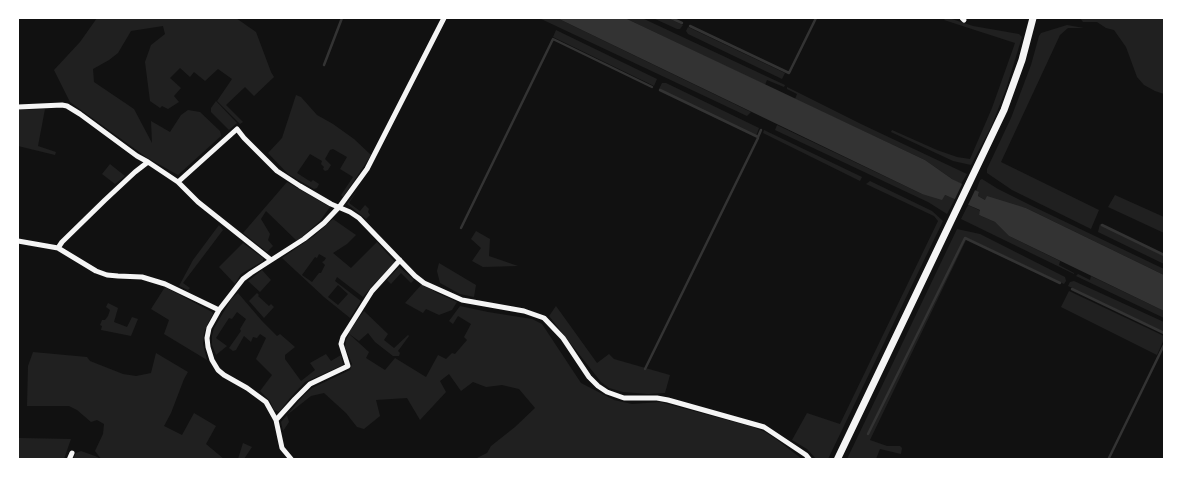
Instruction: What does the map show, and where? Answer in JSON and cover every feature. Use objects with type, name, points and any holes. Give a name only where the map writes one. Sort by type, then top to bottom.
[{"type":"street","points":[[292,460],[282,448],[276,420],[266,402],[218,370],[212,360],[208,347],[209,328],[219,310],[243,279],[304,239],[324,223],[340,206],[367,170],[444,18]]},
{"type":"street","points":[[837,460],[1004,110],[1022,60],[1033,18]]},
{"type":"street","points":[[18,106],[67,106],[137,156],[168,174],[198,202],[271,260]]},
{"type":"street","points":[[178,182],[237,129],[277,171],[331,204],[340,206],[359,218],[424,283],[461,300],[524,311],[544,318],[562,338],[589,377],[607,392],[624,398],[668,400],[764,427],[810,460]]},
{"type":"street","points":[[58,248],[105,200],[148,162]]},
{"type":"street","points":[[18,240],[58,248],[96,271],[107,275],[142,277],[165,284],[219,310]]},
{"type":"street","points":[[276,420],[310,384],[348,366],[342,344],[343,337],[372,291],[400,260]]},
{"type":"street","points":[[69,460],[72,454]]},
{"type":"shaded area","points":[[97,18],[236,18],[256,32],[274,77],[254,96],[245,87],[226,105],[243,122],[240,124],[217,101],[232,79],[218,69],[205,81],[194,72],[190,77],[180,68],[170,78],[181,88],[174,96],[179,102],[168,109],[162,106],[160,108],[150,101],[145,62],[151,45],[165,34],[163,26],[131,31],[118,53],[93,69],[94,82],[134,109],[152,143],[151,121],[170,132],[181,115],[188,110],[200,112],[220,131],[221,136],[178,175],[146,157],[70,102],[54,70],[80,42]]},
{"type":"shaded area","points":[[539,18],[557,18],[751,112],[747,116]]},
{"type":"shaded area","points":[[557,18],[625,18],[925,160],[952,179],[979,192],[978,196],[985,200],[987,196],[1026,208],[1164,275],[1164,311],[1009,236],[995,222],[979,215],[980,210],[945,195],[942,200],[922,194]]},
{"type":"shaded area","points":[[625,18],[642,18],[785,85],[784,87],[767,80],[765,85]]},
{"type":"shaded area","points":[[653,18],[668,18],[683,25],[680,29],[677,29]]},
{"type":"shaded area","points":[[946,18],[973,26],[1019,34],[1022,37],[1006,89],[991,127],[971,165],[953,161],[891,132],[892,130],[957,157],[970,159],[992,108],[1015,43],[944,20]]},
{"type":"shaded area","points":[[1080,18],[1164,18],[1164,94],[1144,85],[1137,77],[1126,47],[1114,30],[1106,28],[1097,22],[1083,22]]},
{"type":"shaded area","points":[[1067,25],[1084,28],[1068,28],[1060,35],[1001,162],[1099,210],[1091,229],[1012,190],[987,173],[987,169],[1011,118],[1031,65],[1039,36],[1041,33]]},
{"type":"shaded area","points":[[688,27],[785,73],[782,79],[688,34],[686,31]]},
{"type":"shaded area","points":[[556,30],[657,79],[654,86],[553,37]]},
{"type":"shaded area","points":[[662,83],[666,83],[759,128],[756,136],[659,89]]},
{"type":"shaded area","points":[[787,87],[967,174],[961,184],[925,160],[795,99],[797,94],[787,89]]},
{"type":"shaded area","points":[[296,95],[301,97],[317,115],[354,139],[371,155],[343,197],[341,195],[353,177],[340,169],[347,157],[333,149],[330,150],[325,159],[331,165],[325,171],[321,164],[322,161],[310,154],[297,173],[311,182],[313,180],[319,184],[314,189],[288,174],[268,153],[282,138]]},
{"type":"shaded area","points":[[216,101],[237,123],[229,130],[211,112],[211,108]]},
{"type":"shaded area","points":[[45,109],[38,146],[56,152],[55,155],[18,146],[18,110]]},
{"type":"shaded area","points":[[777,125],[922,194],[945,195],[955,199],[947,214],[928,202],[775,130]]},
{"type":"shaded area","points":[[764,130],[862,177],[860,181],[763,133]]},
{"type":"shaded area","points":[[110,164],[125,176],[115,184],[102,174]]},
{"type":"shaded area","points":[[982,179],[1030,205],[1164,269],[1164,275],[1026,208],[985,200],[978,196],[979,193],[976,191]]},
{"type":"shaded area","points":[[870,181],[932,211],[943,221],[828,459],[816,459],[807,449],[792,440],[807,413],[840,424],[938,221],[934,216],[866,184]]},
{"type":"shaded area","points":[[287,182],[330,207],[320,221],[297,241],[266,211],[261,219],[270,234],[268,240],[273,246],[267,252],[243,233]]},
{"type":"shaded area","points":[[357,191],[349,203],[360,211],[365,205],[369,209],[370,215],[366,219],[347,204]]},
{"type":"shaded area","points":[[1115,195],[1164,217],[1164,233],[1108,207]]},
{"type":"shaded area","points":[[968,205],[981,211],[979,215],[995,222],[1009,236],[1060,261],[1059,265],[1074,274],[961,219]]},
{"type":"shaded area","points":[[333,219],[356,235],[347,244],[333,253],[351,268],[377,242],[395,262],[363,297],[337,277],[335,281],[361,301],[350,318],[282,258],[314,236]],"holes":[[[319,254],[326,258],[322,262],[325,265],[321,273],[312,282],[302,275]],[[338,285],[348,294],[338,305],[328,297]]]},
{"type":"shaded area","points":[[1100,224],[1164,256],[1164,264],[1098,232]]},
{"type":"shaded area","points":[[219,225],[223,230],[183,283],[190,288],[188,290],[179,286],[193,260]]},
{"type":"shaded area","points":[[957,229],[980,234],[1065,277],[1066,281],[1064,284],[967,238],[870,440],[887,446],[900,446],[902,448],[901,454],[880,449],[876,459],[847,459]]},
{"type":"shaded area","points":[[476,231],[490,239],[489,256],[518,266],[483,267],[472,261],[481,248],[471,239]]},
{"type":"shaded area","points":[[243,243],[263,258],[263,261],[241,274],[235,284],[219,267]]},
{"type":"shaded area","points":[[439,263],[476,285],[474,297],[460,294],[440,283],[437,271]]},
{"type":"shaded area","points":[[399,267],[414,280],[411,283],[401,273],[391,284],[387,280]]},
{"type":"shaded area","points":[[262,270],[271,280],[260,292],[248,281]]},
{"type":"shaded area","points":[[1078,274],[1090,280],[1091,276],[1164,311],[1164,318],[1076,276]]},
{"type":"shaded area","points":[[1074,281],[1164,322],[1164,332],[1068,286],[1070,282]]},
{"type":"shaded area","points":[[422,284],[457,302],[452,310],[439,315],[426,309],[423,313],[405,303]]},
{"type":"shaded area","points":[[165,287],[212,312],[213,314],[204,333],[203,344],[207,360],[164,334],[169,320],[151,309]]},
{"type":"shaded area","points":[[1069,291],[1164,336],[1157,355],[1061,307]]},
{"type":"shaded area","points":[[238,293],[277,336],[280,334],[295,347],[285,355],[285,359],[301,381],[315,370],[310,363],[326,354],[331,361],[341,355],[343,365],[305,382],[279,412],[274,410],[270,401],[260,391],[272,375],[256,359],[266,338],[260,334],[257,338],[253,337],[251,342],[244,336],[236,350],[233,351],[229,348],[241,331],[240,329],[246,319],[237,312],[232,319],[229,318],[216,338],[227,346],[216,355],[212,345],[214,328],[232,298]]},
{"type":"shaded area","points":[[257,293],[269,306],[271,304],[274,307],[264,318],[249,301]]},
{"type":"shaded area","points":[[108,303],[118,308],[114,322],[127,327],[132,317],[138,319],[131,336],[101,330],[102,320],[105,320],[110,310],[106,307]]},
{"type":"shaded area","points":[[460,306],[532,319],[542,324],[581,383],[614,400],[632,404],[660,402],[753,427],[776,439],[802,459],[475,459],[487,453],[491,446],[535,408],[519,389],[502,385],[486,387],[473,382],[461,391],[449,374],[440,381],[446,392],[420,420],[407,398],[376,400],[380,416],[364,429],[357,427],[346,413],[324,393],[311,396],[287,415],[289,422],[283,431],[281,422],[304,395],[312,388],[350,370],[352,364],[345,347],[349,334],[369,352],[366,358],[385,370],[395,358],[426,377],[438,355],[446,359],[452,353],[455,354],[467,340],[464,337],[471,324],[458,316],[453,324],[449,321]]},
{"type":"shaded area","points":[[556,306],[597,363],[609,354],[614,359],[670,375],[665,393],[623,392],[609,388],[601,382],[549,316]]},
{"type":"shaded area","points":[[364,311],[388,334],[384,340],[394,348],[409,336],[398,351],[400,353],[399,356],[393,356],[375,342],[368,333],[359,341],[348,333]]},
{"type":"shaded area","points":[[33,352],[87,357],[90,361],[123,374],[136,376],[151,373],[156,353],[188,372],[164,426],[182,435],[194,413],[216,426],[206,444],[224,459],[101,459],[95,451],[103,434],[104,424],[97,420],[91,422],[69,406],[27,406],[28,366]]},
{"type":"shaded area","points":[[18,438],[71,439],[64,459],[18,460]]},
{"type":"shaded area","points":[[243,443],[252,447],[244,459],[238,459]]},
{"type":"shaded area","points":[[81,451],[101,459],[73,459],[76,453]]},
{"type":"pier","points":[[963,182],[976,188],[967,207],[954,201]]},
{"type":"waterway","points":[[324,65],[342,18]]},
{"type":"waterway","points":[[671,18],[682,23]]},
{"type":"waterway","points":[[690,26],[789,73],[816,18]]},
{"type":"waterway","points":[[461,228],[553,39],[652,87]]},
{"type":"waterway","points":[[660,90],[758,137]]},
{"type":"waterway","points":[[645,369],[761,130]]},
{"type":"waterway","points":[[1102,225],[1164,255]]},
{"type":"waterway","points":[[868,434],[965,238],[1060,283]]},
{"type":"waterway","points":[[1072,289],[1164,333]]},
{"type":"waterway","points":[[1108,460],[1164,345]]}]
